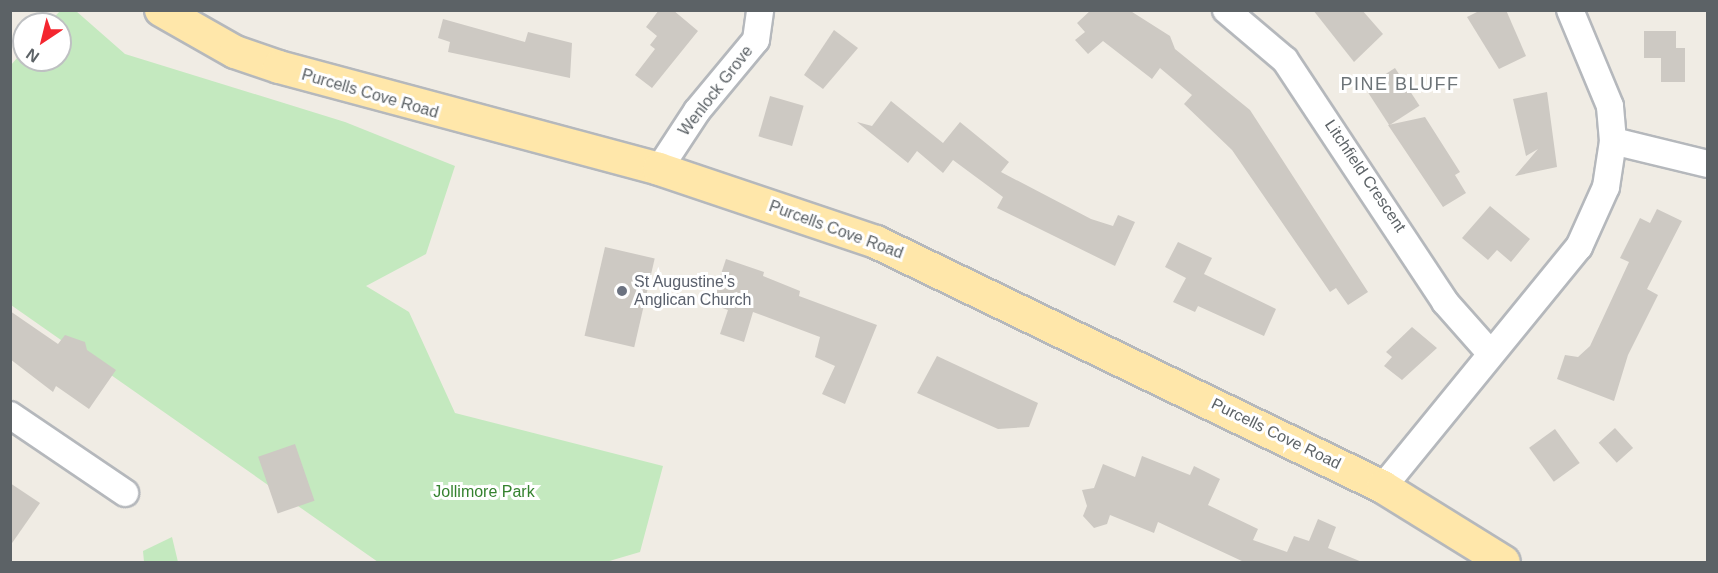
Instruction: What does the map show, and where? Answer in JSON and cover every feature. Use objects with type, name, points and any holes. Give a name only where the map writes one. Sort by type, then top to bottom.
[{"type":"main road","name":"Purcells Cove Road","points":[[161,10],[235,52],[301,75],[659,169],[876,242],[1383,487],[1504,562]]},
{"type":"street","name":"Wenlock Grove","points":[[659,169],[697,111],[756,40],[760,10]]},
{"type":"street","name":"Litchfield Crescent","points":[[1226,10],[1285,60],[1445,302],[1491,354]]},
{"type":"street","points":[[1383,487],[1579,247],[1606,187],[1613,141],[1610,106],[1570,10]]},
{"type":"street","points":[[1613,141],[1707,164]]},
{"type":"street","points":[[10,415],[125,493]]},
{"type":"green space","name":"Jollimore Park","points":[[76,11],[125,54],[345,122],[455,166],[426,254],[366,286],[409,312],[455,413],[663,466],[640,552],[606,562],[378,562],[11,305],[11,65],[12,72],[72,72],[72,12],[59,12]]},
{"type":"green space","points":[[172,537],[178,562],[144,562],[143,551]]},
{"type":"building","points":[[659,10],[673,10],[698,31],[652,88],[635,75],[655,49],[650,45],[657,36],[646,27]]},
{"type":"building","points":[[1091,10],[1129,10],[1170,36],[1175,49],[1250,110],[1368,292],[1348,305],[1336,288],[1330,292],[1232,150],[1184,104],[1192,95],[1160,68],[1152,79],[1103,41],[1088,54],[1075,40],[1085,32],[1077,23]]},
{"type":"building","points":[[1313,10],[1362,10],[1383,34],[1354,62]]},
{"type":"building","points":[[1481,10],[1506,10],[1526,56],[1499,69],[1467,17]]},
{"type":"building","points":[[443,19],[525,42],[528,32],[572,43],[570,78],[448,52],[450,42],[438,38]]},
{"type":"building","points":[[834,30],[858,48],[823,89],[804,75]]},
{"type":"building","points":[[1644,31],[1676,31],[1676,48],[1685,48],[1685,82],[1661,82],[1661,58],[1644,58]]},
{"type":"building","points":[[1395,68],[1420,106],[1389,125],[1365,88]]},
{"type":"building","points":[[1547,92],[1557,167],[1515,176],[1538,149],[1526,156],[1513,99]]},
{"type":"building","points":[[770,96],[804,106],[792,146],[758,136]]},
{"type":"building","points":[[891,101],[943,143],[960,122],[1009,162],[1001,172],[1091,219],[1113,226],[1118,215],[1135,222],[1115,266],[997,208],[1003,197],[953,160],[943,173],[917,151],[908,163],[857,122],[872,126]]},
{"type":"building","points":[[1425,117],[1460,172],[1455,175],[1466,193],[1443,207],[1388,125]]},
{"type":"building","points":[[1490,206],[1530,239],[1511,262],[1497,250],[1488,260],[1462,238]]},
{"type":"building","points":[[1657,209],[1682,221],[1647,289],[1658,295],[1628,355],[1614,401],[1557,379],[1565,355],[1578,357],[1590,346],[1629,262],[1620,258],[1640,218],[1650,223]]},
{"type":"building","points":[[1178,242],[1212,258],[1204,274],[1276,309],[1264,336],[1198,306],[1195,312],[1173,302],[1186,278],[1165,267]]},
{"type":"building","points":[[605,247],[655,258],[634,347],[585,336]]},
{"type":"building","points":[[726,259],[764,272],[763,276],[800,291],[799,296],[877,325],[845,404],[822,394],[835,366],[815,357],[820,337],[753,312],[744,342],[720,334],[728,310],[711,304]]},
{"type":"building","points":[[10,311],[58,344],[65,335],[85,342],[87,350],[116,370],[89,409],[56,386],[53,392],[10,359]]},
{"type":"building","points":[[1412,327],[1437,348],[1402,380],[1384,366],[1392,357],[1386,352]]},
{"type":"building","points":[[937,356],[1038,403],[1029,427],[998,429],[917,393]]},
{"type":"building","points":[[1615,428],[1633,448],[1617,463],[1599,443]]},
{"type":"building","points":[[1555,429],[1580,463],[1554,482],[1529,448]]},
{"type":"building","points":[[295,444],[315,501],[278,513],[258,457]]},
{"type":"building","points":[[1142,456],[1190,475],[1194,466],[1220,479],[1208,505],[1258,529],[1253,540],[1287,552],[1294,536],[1309,541],[1318,519],[1336,527],[1328,548],[1362,562],[1244,562],[1158,522],[1154,533],[1110,515],[1107,524],[1094,528],[1083,516],[1087,506],[1082,490],[1094,488],[1103,464],[1135,477]]},
{"type":"building","points":[[10,483],[40,503],[10,546]]},
{"type":"place","name":"St Augustine's Anglican Church","points":[[622,291]]},
{"type":"district","name":"PINE BLUFF","points":[[1400,84]]}]
